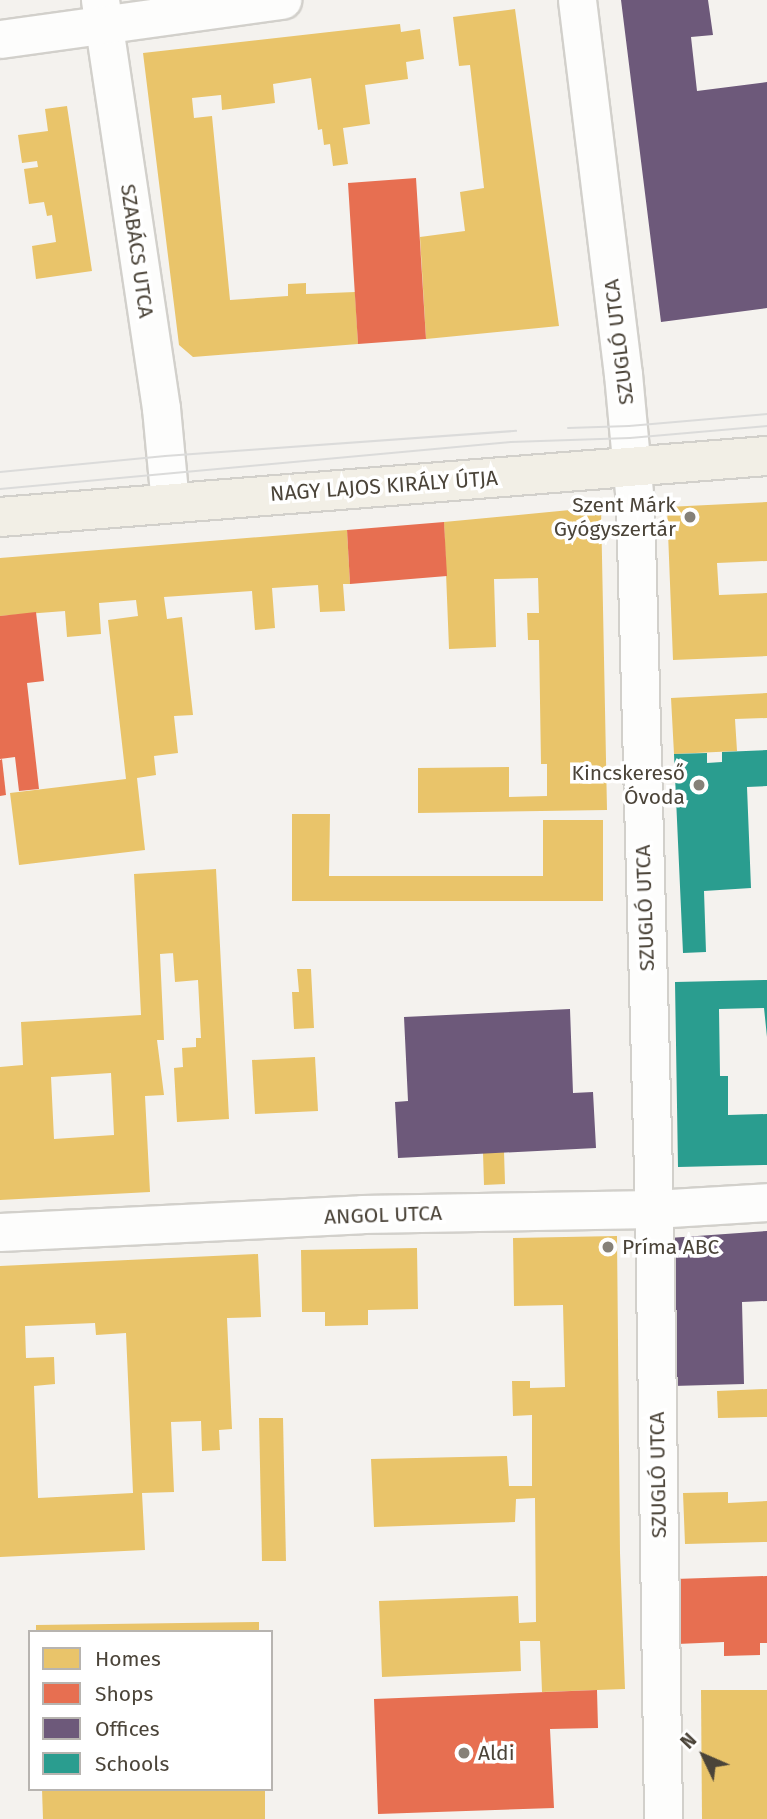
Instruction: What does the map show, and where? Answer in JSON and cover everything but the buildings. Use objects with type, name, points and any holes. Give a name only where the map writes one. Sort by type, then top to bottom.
[{"type":"main road","name":"NAGY LAJOS KIRÁLY ÚTJA","points":[[0,517],[767,456]]},
{"type":"street","points":[[0,39],[102,13],[282,0]]},
{"type":"street","name":"SZUGLÓ UTCA","points":[[577,0],[633,468],[654,1209],[663,1819]]},
{"type":"street","name":"SZABÁCS UTCA","points":[[102,13],[161,408],[170,503]]},
{"type":"street","name":"ANGOL UTCA","points":[[0,1232],[362,1214],[654,1209],[767,1202]]},
{"type":"tram line","points":[[568,428],[629,426],[767,414]]},
{"type":"tram line","points":[[0,489],[511,442],[630,438],[767,426]]},
{"type":"tram line","points":[[0,472],[165,456],[516,431]]},
{"type":"place","name":"Szent Márk Gyógyszertár","points":[[690,517]]},
{"type":"place","name":"Kincskereső Óvoda","points":[[699,785]]},
{"type":"place","name":"Príma ABC","points":[[608,1247]]},
{"type":"place","name":"Aldi","points":[[464,1753]]}]
